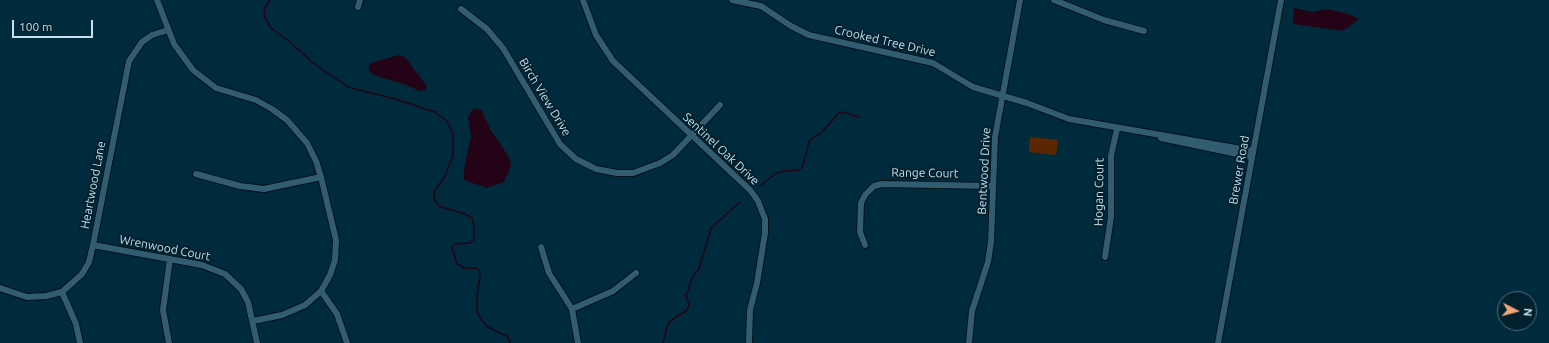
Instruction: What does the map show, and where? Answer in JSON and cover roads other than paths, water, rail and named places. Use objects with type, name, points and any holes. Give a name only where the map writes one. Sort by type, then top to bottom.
[{"type":"street","points":[[157,0],[168,30],[185,61],[202,79],[224,91],[265,105],[288,120],[307,143],[321,177],[334,232],[336,252],[330,275],[321,291],[308,303],[294,311],[253,321]]},
{"type":"street","points":[[358,7],[360,0]]},
{"type":"street","name":"Sentinel Oak Drive","points":[[583,0],[596,35],[607,54],[627,75],[750,190],[758,201],[763,212],[765,233],[757,282],[750,310],[749,343]]},
{"type":"street","name":"Crooked Tree Drive","points":[[732,0],[761,6],[791,26],[809,35],[925,60],[941,66],[973,87],[1069,119],[1117,129],[1178,137],[1253,154]]},
{"type":"street","points":[[761,6],[763,0]]},
{"type":"street","name":"Bentwood Drive","points":[[969,343],[972,311],[988,262],[991,242],[992,186],[995,142],[1020,0]]},
{"type":"street","points":[[1054,0],[1104,20],[1144,30]]},
{"type":"street","name":"Brewer Road","points":[[1218,343],[1281,0]]},
{"type":"street","name":"Birch View Drive","points":[[461,8],[498,40],[560,144],[582,163],[596,169],[611,173],[640,171],[667,159],[692,136],[720,105]]},
{"type":"street","name":"Heartwood Lane","points":[[0,288],[33,297],[46,296],[62,292],[82,274],[88,262],[93,245],[129,61],[142,42],[152,35],[168,30]]},
{"type":"street","name":"Hogan Court","points":[[1105,257],[1110,217],[1111,156],[1117,129]]},
{"type":"street","points":[[196,174],[240,186],[264,189],[321,177]]},
{"type":"street","name":"Range Court","points":[[865,245],[860,232],[861,203],[865,195],[874,186],[882,184],[992,186]]},
{"type":"street","name":"Wrenwood Court","points":[[93,245],[209,267],[225,274],[245,295],[253,321],[257,343]]},
{"type":"street","points":[[541,247],[549,272],[572,309],[578,343]]},
{"type":"street","points":[[169,343],[163,310],[170,259]]},
{"type":"street","points":[[572,309],[613,291],[636,273]]},
{"type":"street","points":[[321,291],[336,314],[347,343]]},
{"type":"street","points":[[62,292],[76,324],[80,343]]},
{"type":"waterway","points":[[270,0],[265,8],[264,16],[271,28],[290,42],[312,62],[348,87],[395,99],[435,112],[447,121],[453,135],[453,156],[444,178],[435,190],[434,199],[439,206],[465,214],[472,218],[474,239],[470,243],[455,244],[452,247],[457,264],[464,268],[476,268],[479,270],[480,275],[477,296],[477,312],[482,321],[488,327],[508,337],[510,343]]},
{"type":"waterway","points":[[760,186],[775,174],[784,171],[799,170],[803,166],[809,141],[822,132],[839,113],[842,112],[859,117]]},
{"type":"waterway","points":[[663,343],[670,321],[687,310],[689,305],[686,296],[693,276],[699,269],[711,228],[740,202]]}]
